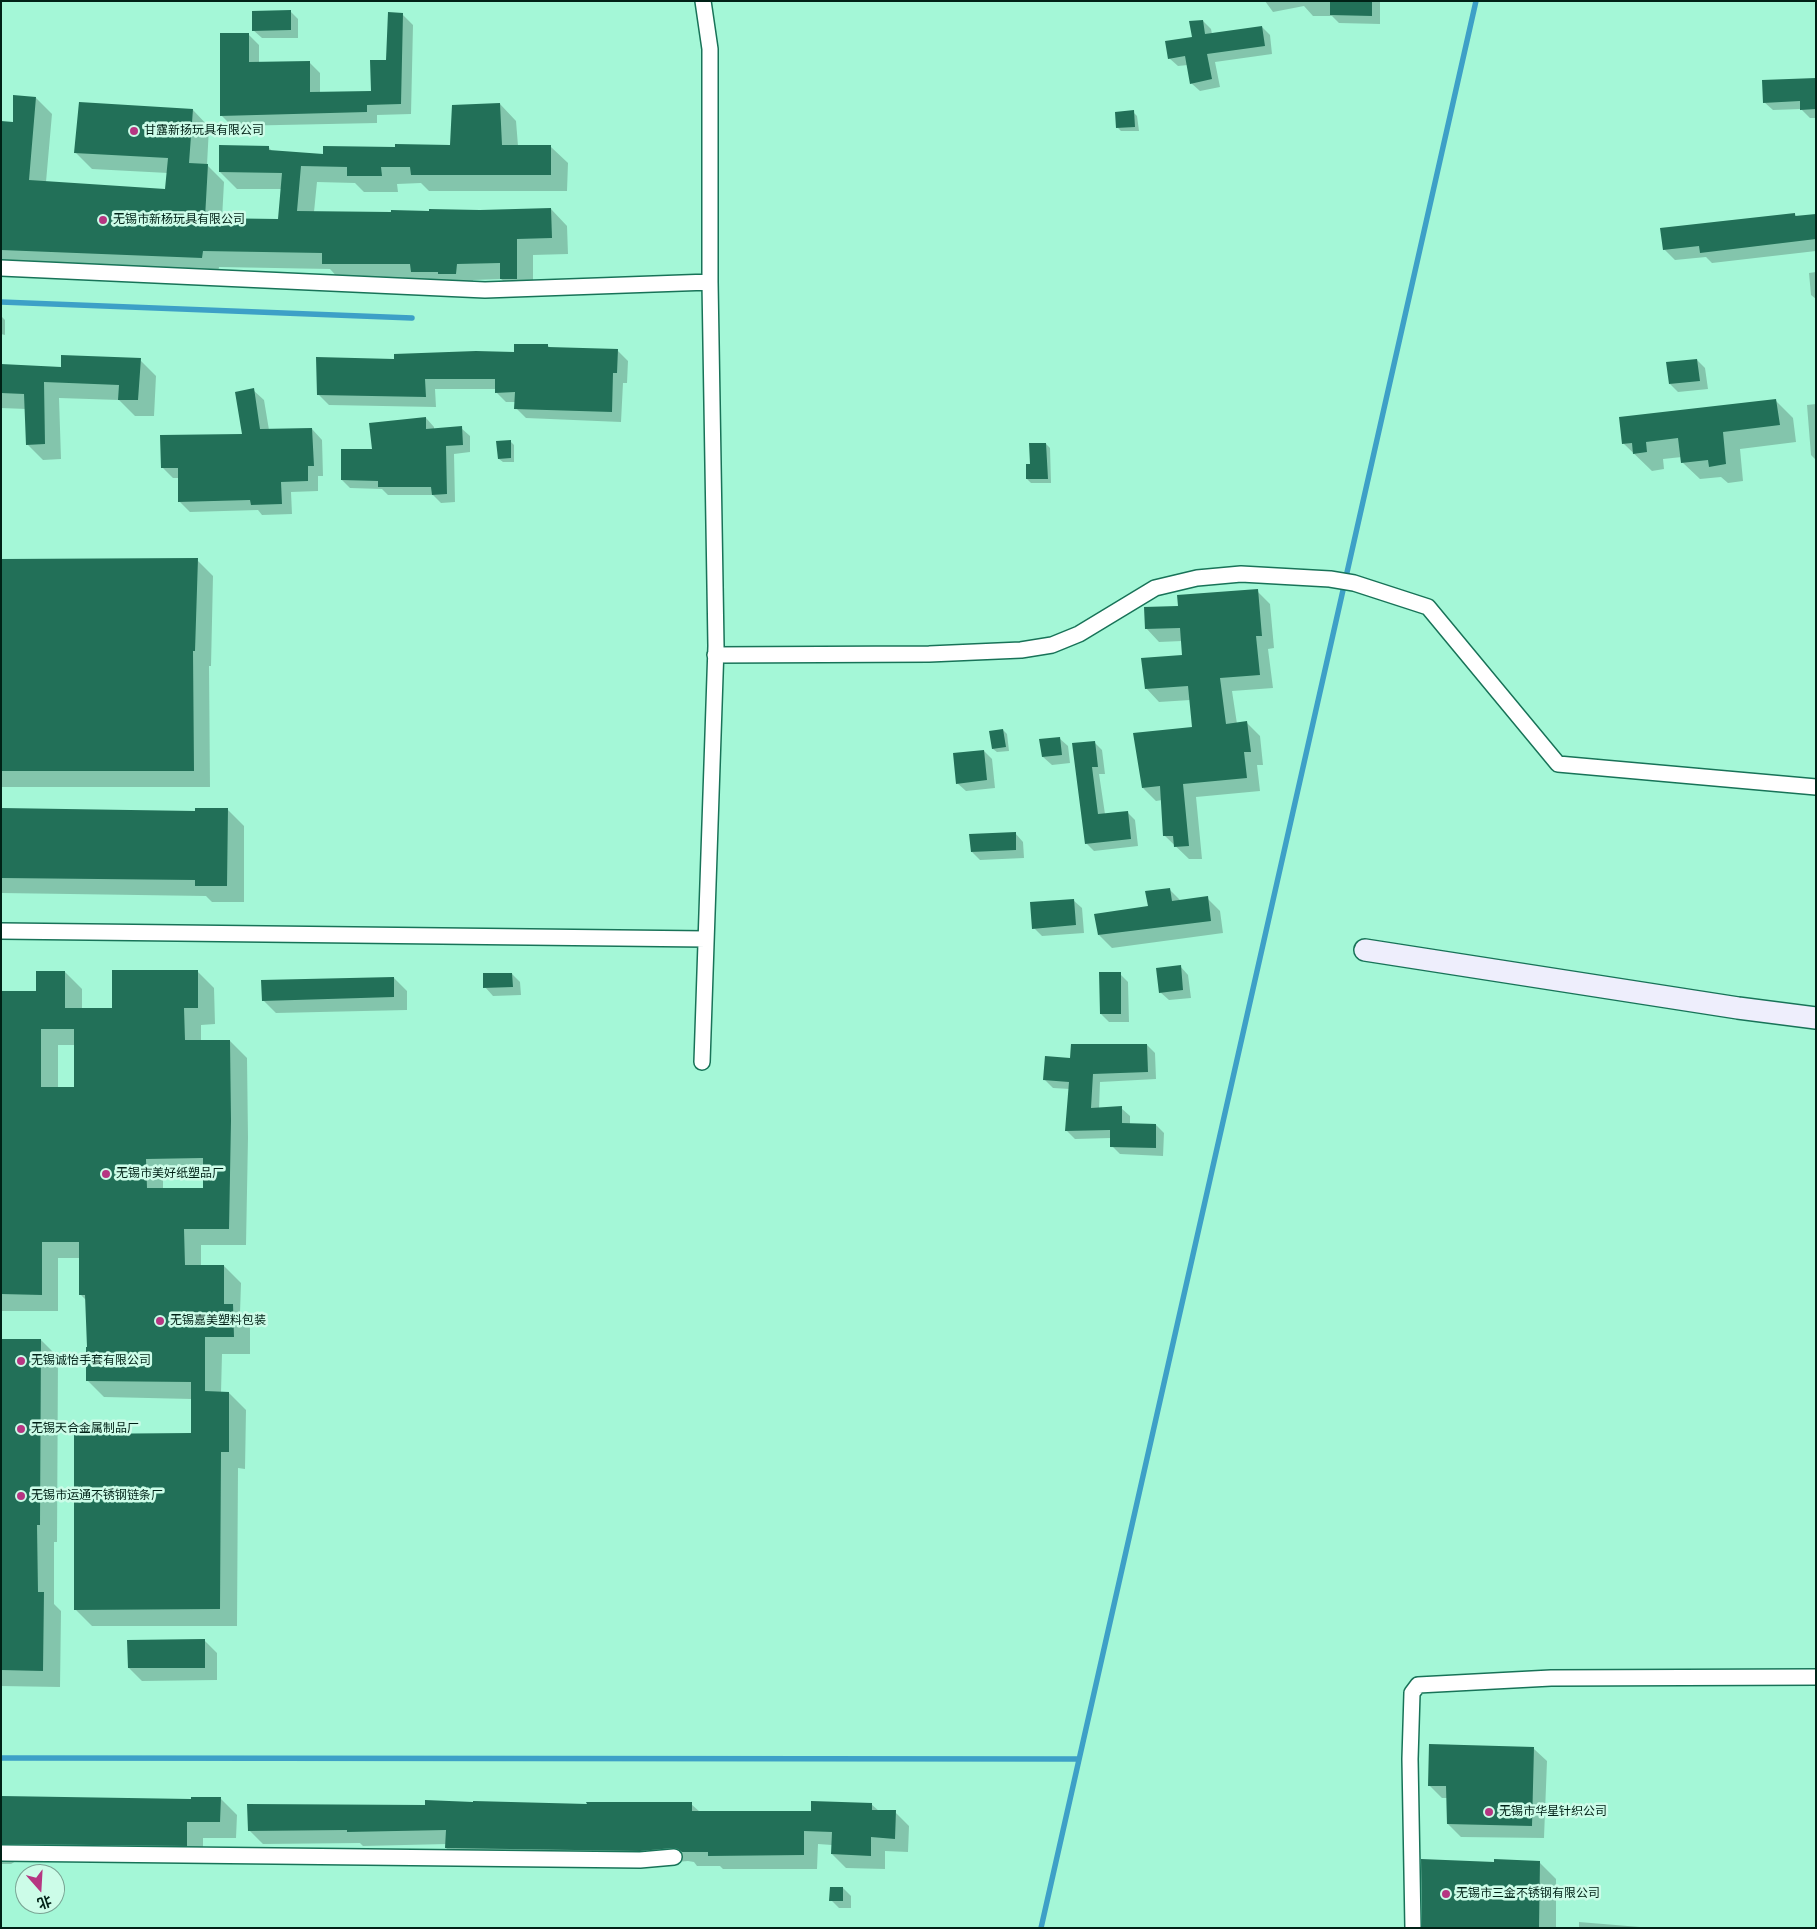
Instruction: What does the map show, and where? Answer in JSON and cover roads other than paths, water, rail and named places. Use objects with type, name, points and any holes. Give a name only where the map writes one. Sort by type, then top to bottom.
[{"type":"street","points":[[702,1062],[715,655],[710,282],[710,49],[703,1]]},
{"type":"street","points":[[1,268],[485,290],[710,282]]},
{"type":"street","points":[[715,655],[929,654],[1021,650],[1052,645],[1079,634],[1155,588],[1198,578],[1241,574],[1330,579],[1354,583],[1428,607],[1558,764],[1816,787]]},
{"type":"street","points":[[1,932],[706,939]]},
{"type":"street","points":[[1365,950],[1738,1008],[1816,1018]]},
{"type":"street","points":[[1413,1928],[1410,1759],[1412,1693],[1418,1685],[1551,1678],[1816,1677]]},
{"type":"street","points":[[1,1853],[640,1860],[674,1857]]},
{"type":"waterway","points":[[1041,1928],[1476,1]]},
{"type":"waterway","points":[[1,302],[412,318]]},
{"type":"waterway","points":[[1,1758],[1079,1759]]},
{"type":"place","name":"甘露新扬玩具有限公司","points":[[134,131]]},
{"type":"place","name":"无锡市新杨玩具有限公司","points":[[103,220]]},
{"type":"place","name":"无锡市美好纸塑品厂","points":[[106,1174]]},
{"type":"place","name":"无锡嘉美塑料包装","points":[[160,1321]]},
{"type":"place","name":"无锡诚怡手套有限公司","points":[[21,1361]]},
{"type":"place","name":"无锡天合金属制品厂","points":[[21,1429]]},
{"type":"place","name":"无锡市运通不锈钢链条厂","points":[[21,1496]]},
{"type":"place","name":"无锡市华星针织公司","points":[[1489,1812]]},
{"type":"place","name":"无锡市三金不锈钢有限公司","points":[[1446,1894]]}]
